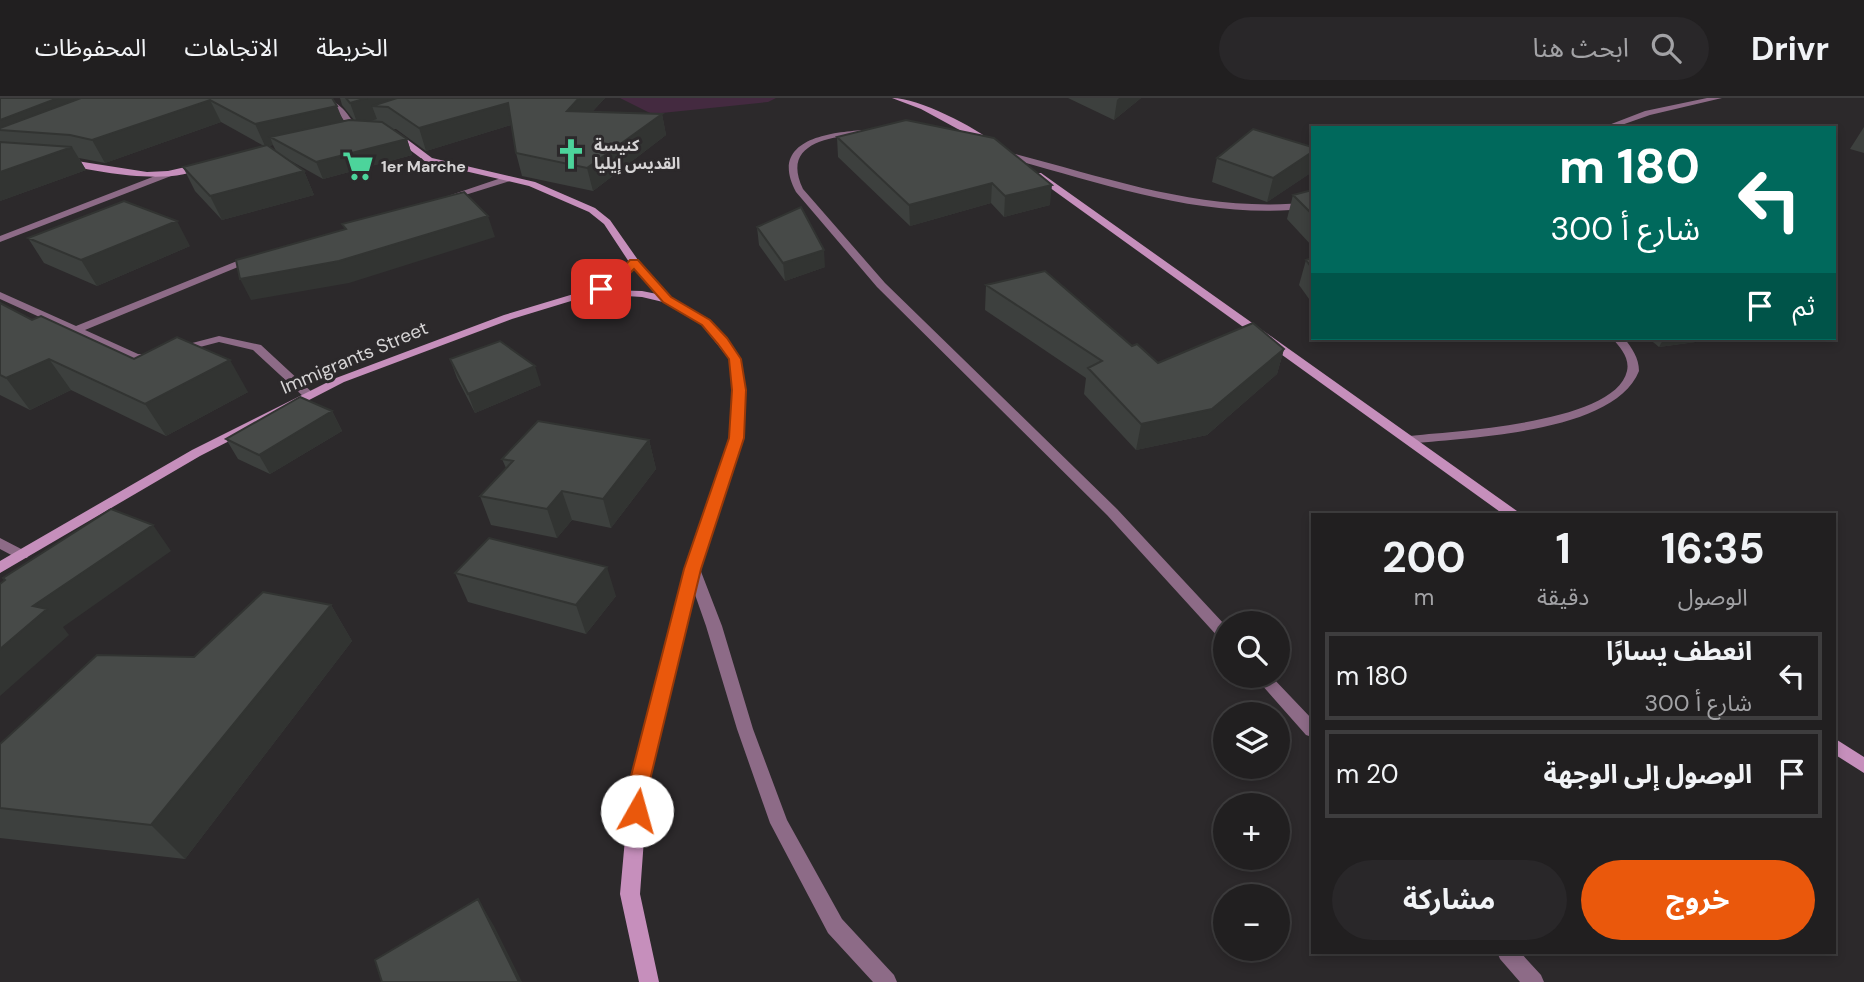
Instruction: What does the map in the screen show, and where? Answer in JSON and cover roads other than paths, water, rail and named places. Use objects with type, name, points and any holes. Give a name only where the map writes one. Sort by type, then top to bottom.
[{"type":"street","points":[[320,98],[340,108],[355,131]]},
{"type":"street","points":[[896,98],[924,107],[987,140],[1011,156],[1511,513]]},
{"type":"street","points":[[915,98],[924,107]]},
{"type":"street","points":[[1611,126],[1670,107],[1718,98]]},
{"type":"street","points":[[345,132],[375,130],[391,133],[429,160],[551,191],[592,210],[607,222],[634,262],[667,300]]},
{"type":"street","points":[[889,132],[831,135],[803,147],[792,163],[792,174],[799,190],[881,285],[1102,503],[1213,622]]},
{"type":"street","points":[[945,136],[987,140]]},
{"type":"street","points":[[1011,156],[1201,204],[1271,210],[1311,205]]},
{"type":"street","points":[[57,161],[127,174],[168,174]]},
{"type":"street","points":[[0,239],[168,174],[210,164]]},
{"type":"street","points":[[444,199],[507,179]]},
{"type":"street","points":[[75,330],[261,255]]},
{"type":"street","points":[[589,293],[611,284],[634,262]]},
{"type":"street","points":[[589,293],[642,294],[667,300],[706,323],[735,359],[739,390],[736,438],[693,569],[639,784],[631,894],[649,982]]},
{"type":"street","name":"Immigrants Street","points":[[0,568],[196,453],[309,395],[436,343],[508,317],[589,293]]},
{"type":"street","points":[[0,295],[127,354],[144,358],[219,339],[257,346],[309,395]]},
{"type":"street","points":[[1408,440],[1480,431],[1582,413],[1608,400],[1631,378],[1634,368],[1628,348],[1620,340]]},
{"type":"street","points":[[0,543],[22,555]]},
{"type":"street","points":[[693,569],[779,823],[835,926],[887,982]]},
{"type":"street","points":[[1273,688],[1311,729]]},
{"type":"street","points":[[1836,746],[1864,766]]},
{"type":"street","points":[[1509,954],[1534,982]]},
{"type":"place","name":"كنيسة القديس إيليا","points":[[571,154]]},
{"type":"place","name":"1er Marche","points":[[358,166]]}]
